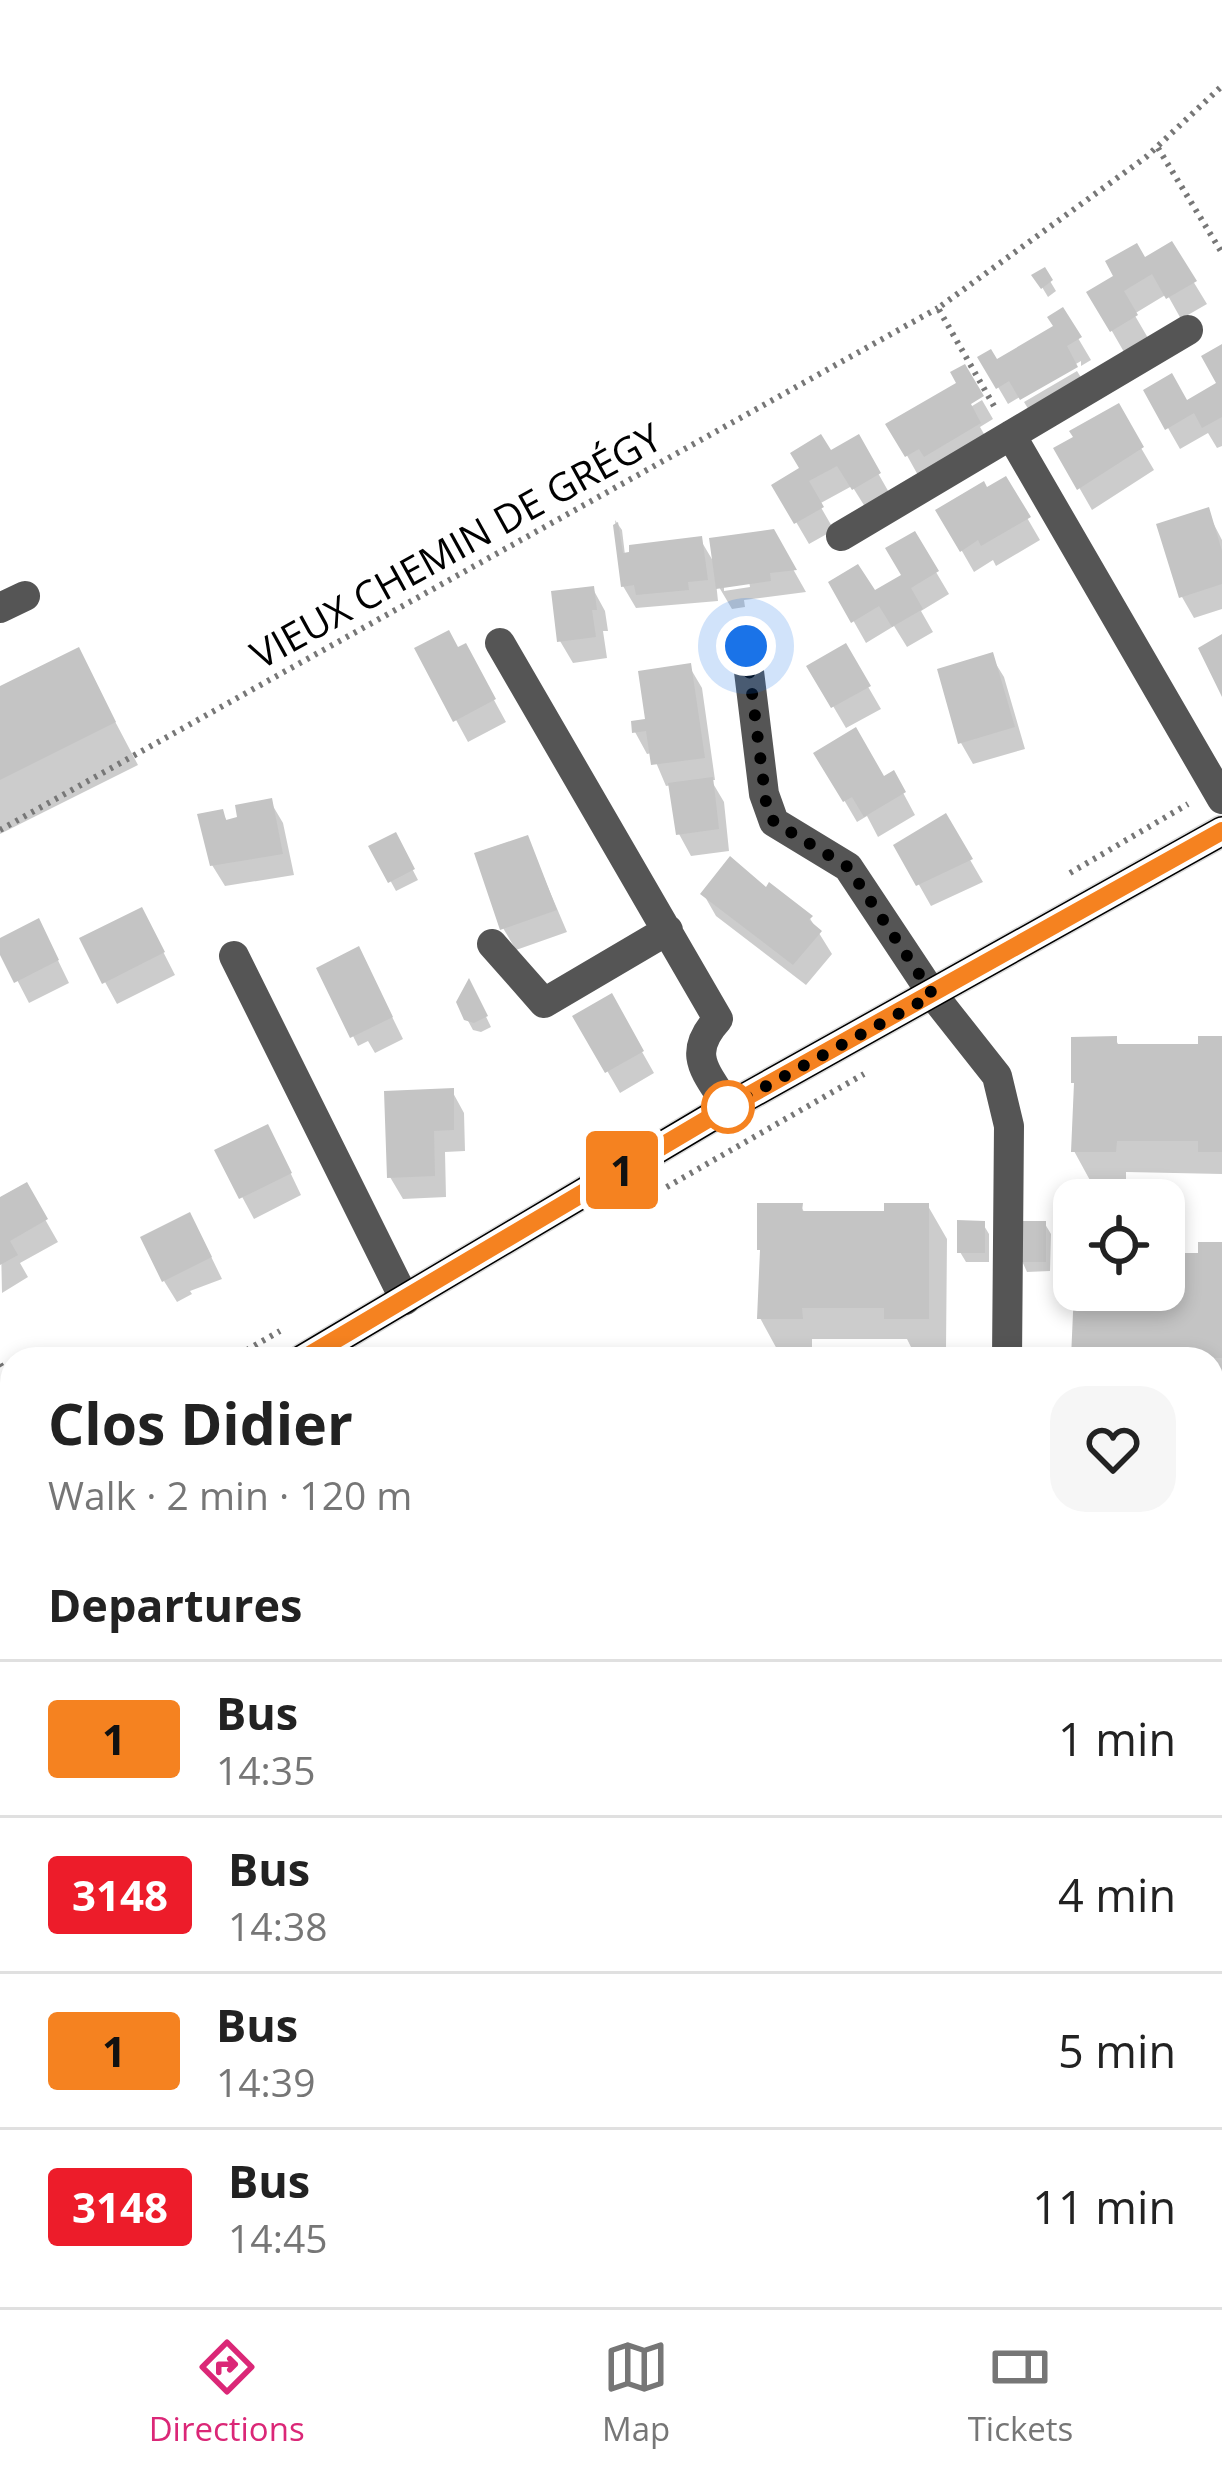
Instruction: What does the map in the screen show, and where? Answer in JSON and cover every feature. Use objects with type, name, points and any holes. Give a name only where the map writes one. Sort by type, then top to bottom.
[{"type":"main road","points":[[324,1347],[728,1107],[1222,831]]},
{"type":"street","points":[[841,536],[1188,330]]},
{"type":"street","points":[[1011,435],[1222,799]]},
{"type":"street","points":[[500,643],[718,1019],[707,1031],[699,1053],[728,1107]]},
{"type":"street","points":[[746,646],[767,810],[774,822],[848,867],[933,995],[981,1051],[1004,1096],[1009,1126],[1007,1347]]},
{"type":"street","points":[[492,944],[544,1003],[668,930]]},
{"type":"street","points":[[234,956],[405,1300]]},
{"type":"path","name":"VIEUX CHEMIN DE GRÉGY","points":[[0,830],[938,308],[1157,147],[1222,86]]},
{"type":"path","points":[[1157,147],[1222,253]]},
{"type":"path","points":[[938,308],[1011,435]]},
{"type":"path","points":[[646,1199],[878,1065]]},
{"type":"building","points":[[1172,241],[1197,281],[1166,299],[1152,274],[1124,291],[1138,315],[1110,332],[1086,292],[1113,276],[1105,261],[1137,243],[1145,257]]},
{"type":"building","points":[[1045,267],[1053,280],[1041,289],[1031,275]]},
{"type":"building","points":[[1063,307],[1082,337],[1067,346],[1078,367],[1020,400],[1009,381],[996,389],[977,357],[991,349],[997,359],[1053,326],[1047,317]]},
{"type":"building","points":[[1222,344],[1222,417],[1202,428],[1194,413],[1165,430],[1143,390],[1172,373],[1187,400],[1216,383],[1201,356]]},
{"type":"building","points":[[965,364],[984,396],[971,404],[981,423],[924,457],[919,449],[905,457],[885,424],[956,383],[950,372]]},
{"type":"building","points":[[1119,403],[1144,447],[1077,490],[1053,448],[1073,437],[1069,431]]},
{"type":"building","points":[[821,434],[831,450],[859,434],[881,473],[852,490],[837,466],[809,481],[824,507],[794,524],[771,485],[799,468],[790,453]]},
{"type":"building","points":[[1006,476],[1031,517],[981,546],[978,540],[960,552],[935,510],[984,481],[987,487]]},
{"type":"building","points":[[1209,507],[1222,551],[1222,584],[1179,598],[1156,524]]},
{"type":"building","points":[[618,522],[623,553],[629,552],[629,545],[702,536],[708,580],[688,582],[689,590],[636,595],[634,585],[621,587],[613,525]]},
{"type":"building","points":[[774,529],[797,570],[770,573],[771,581],[716,589],[709,538]]},
{"type":"building","points":[[915,531],[939,571],[911,588],[923,609],[892,627],[879,606],[851,623],[828,582],[858,564],[875,590],[901,575],[885,548]]},
{"type":"building","points":[[594,586],[596,637],[557,642],[551,591]]},
{"type":"building","points":[[449,630],[458,647],[466,643],[496,699],[453,722],[414,648]]},
{"type":"building","points":[[1222,634],[1222,697],[1198,648]]},
{"type":"building","points":[[846,643],[871,686],[831,708],[806,666]]},
{"type":"building","points":[[79,647],[116,722],[0,780],[0,686]]},
{"type":"building","points":[[993,652],[1015,727],[958,744],[937,669]]},
{"type":"building","points":[[691,663],[705,758],[651,765],[646,731],[632,733],[631,721],[645,719],[638,671]]},
{"type":"building","points":[[856,727],[884,776],[894,770],[906,792],[864,817],[852,797],[843,802],[813,753]]},
{"type":"building","points":[[713,777],[719,829],[676,835],[668,783]]},
{"type":"building","points":[[272,798],[283,854],[210,866],[197,814],[223,809],[226,820],[237,817],[235,805]]},
{"type":"building","points":[[946,813],[973,859],[916,886],[893,845]]},
{"type":"building","points":[[396,832],[415,869],[388,883],[368,846]]},
{"type":"building","points":[[528,835],[557,910],[500,930],[474,853]]},
{"type":"building","points":[[730,856],[766,887],[769,882],[813,916],[809,920],[822,931],[793,965],[700,894]]},
{"type":"building","points":[[142,907],[165,952],[102,984],[79,938]]},
{"type":"building","points":[[39,918],[59,960],[14,983],[0,955],[0,938]]},
{"type":"building","points":[[359,946],[393,1017],[350,1038],[316,968]]},
{"type":"building","points":[[469,978],[488,1016],[474,1023],[464,1020],[456,1002]]},
{"type":"building","points":[[612,993],[644,1051],[605,1073],[572,1016]]},
{"type":"building","points":[[1117,1036],[1117,1044],[1198,1044],[1198,1036],[1222,1036],[1222,1152],[1198,1152],[1198,1141],[1117,1141],[1116,1152],[1071,1152],[1071,1037]]},
{"type":"building","points":[[454,1088],[454,1130],[434,1131],[435,1176],[387,1178],[384,1091]]},
{"type":"building","points":[[268,1124],[292,1173],[239,1199],[214,1150]]},
{"type":"building","points":[[27,1182],[48,1219],[10,1241],[18,1255],[0,1265],[0,1197]]},
{"type":"building","points":[[757,1203],[803,1203],[802,1211],[884,1211],[884,1203],[929,1203],[929,1319],[884,1319],[884,1308],[802,1308],[803,1319],[757,1319]]},
{"type":"building","points":[[190,1212],[212,1257],[162,1282],[140,1237]]},
{"type":"building","points":[[957,1220],[985,1221],[985,1253],[957,1253]]},
{"type":"building","points":[[1018,1221],[1046,1221],[1046,1262],[1019,1262]]},
{"type":"building","points":[[1198,1242],[1222,1242],[1222,1347],[1071,1347],[1073,1311],[1185,1311],[1185,1253],[1198,1253]]},
{"type":"bus line","name":"1","points":[[324,1347],[728,1107],[1222,831]]},
{"type":"route","points":[[728,1107],[933,995],[848,867],[774,822],[767,810],[746,646]]}]
